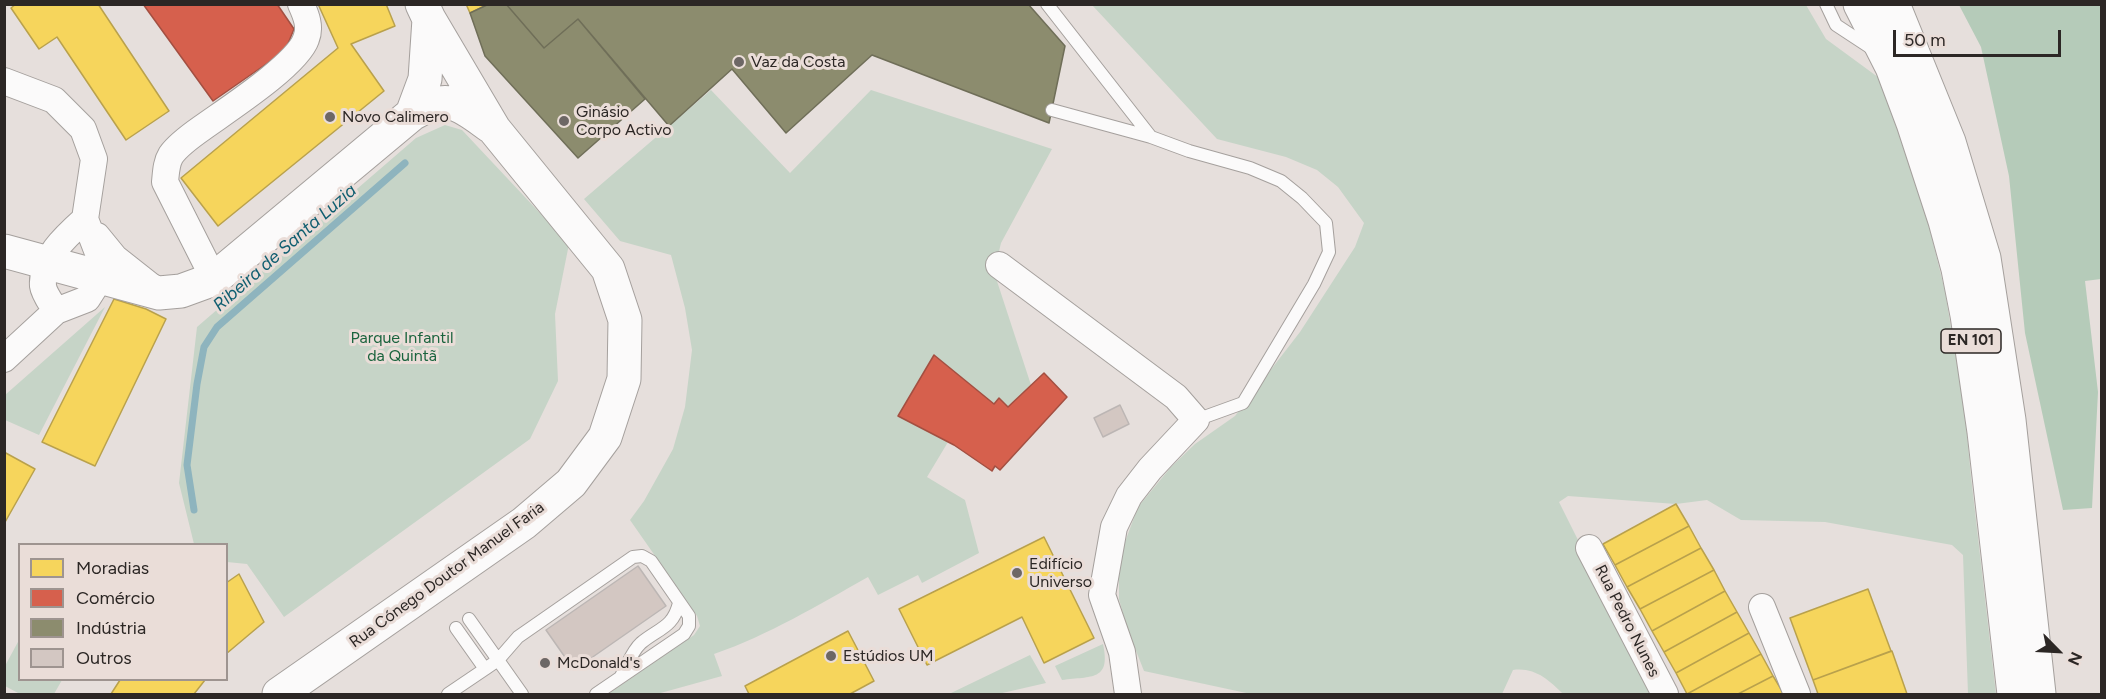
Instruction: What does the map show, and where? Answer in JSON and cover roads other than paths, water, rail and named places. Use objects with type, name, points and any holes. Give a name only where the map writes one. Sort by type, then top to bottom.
[{"type":"main road","name":"EN 101","points":[[1860,4],[1892,67],[1913,123],[1945,221],[1967,315],[1984,432],[2014,694]]},
{"type":"main road","name":"EN 101","points":[[1893,4],[1948,142],[1984,258],[2009,420],[2039,694]]},
{"type":"main road","points":[[412,114],[425,79],[425,12]]},
{"type":"main road","points":[[425,12],[494,129]]},
{"type":"main road","points":[[6,252],[159,293],[181,291],[214,279],[412,114],[432,103],[459,104],[494,129]]},
{"type":"main road","name":"Rua Cónego Doutor Manuel Faria","points":[[279,694],[524,523],[571,483],[605,437],[624,379],[625,332],[625,320],[608,268],[494,129]]},
{"type":"street","points":[[214,279],[165,182],[167,167],[171,155],[192,136],[285,67],[300,52],[307,38],[308,29],[308,20],[301,4]]},
{"type":"street","points":[[4,81],[54,100],[83,129],[94,159],[85,219],[100,258],[100,277],[87,298],[56,311],[4,359]]},
{"type":"street","points":[[6,252],[47,240],[85,219]]},
{"type":"street","points":[[56,311],[43,287],[48,263],[62,240],[85,219]]},
{"type":"street","points":[[85,219],[115,258],[159,293]]},
{"type":"street","points":[[999,265],[1176,397],[1196,420],[1150,469],[1129,496],[1114,527],[1102,595],[1122,652],[1128,694]]},
{"type":"street","name":"Rua Pedro Nunes","points":[[1589,548],[1665,694]]},
{"type":"street","points":[[1762,607],[1797,694]]},
{"type":"lane","points":[[1047,4],[1151,137]]},
{"type":"lane","points":[[1826,4],[1836,25],[1866,44],[1892,67]]},
{"type":"lane","points":[[1052,110],[1151,137],[1189,151],[1250,168],[1281,181],[1302,198],[1326,223],[1329,252],[1314,285],[1243,403],[1196,420]]},
{"type":"lane","points":[[448,694],[498,660],[518,637],[633,557],[642,556],[651,561],[689,616],[689,626],[684,634],[596,694]]},
{"type":"lane","points":[[618,679],[639,644],[670,624],[679,603]]},
{"type":"lane","points":[[470,619],[522,694]]},
{"type":"lane","points":[[456,628],[485,669]]},
{"type":"waterway","name":"Ribeira de Santa Luzia","points":[[194,510],[187,465],[204,347],[217,327],[405,163]]},
{"type":"place","name":"Vaz da Costa","points":[[739,62]]},
{"type":"place","name":"Novo Calimero","points":[[330,117]]},
{"type":"place","name":"Ginásio Corpo Activo","points":[[564,121]]},
{"type":"place","name":"Edifício Universo","points":[[1017,573]]},
{"type":"place","name":"Estúdios UM","points":[[831,656]]},
{"type":"place","name":"McDonald's","points":[[545,663]]},
{"type":"park label","name":"Parque Infantil da Quintã","points":[[402,347]]}]
